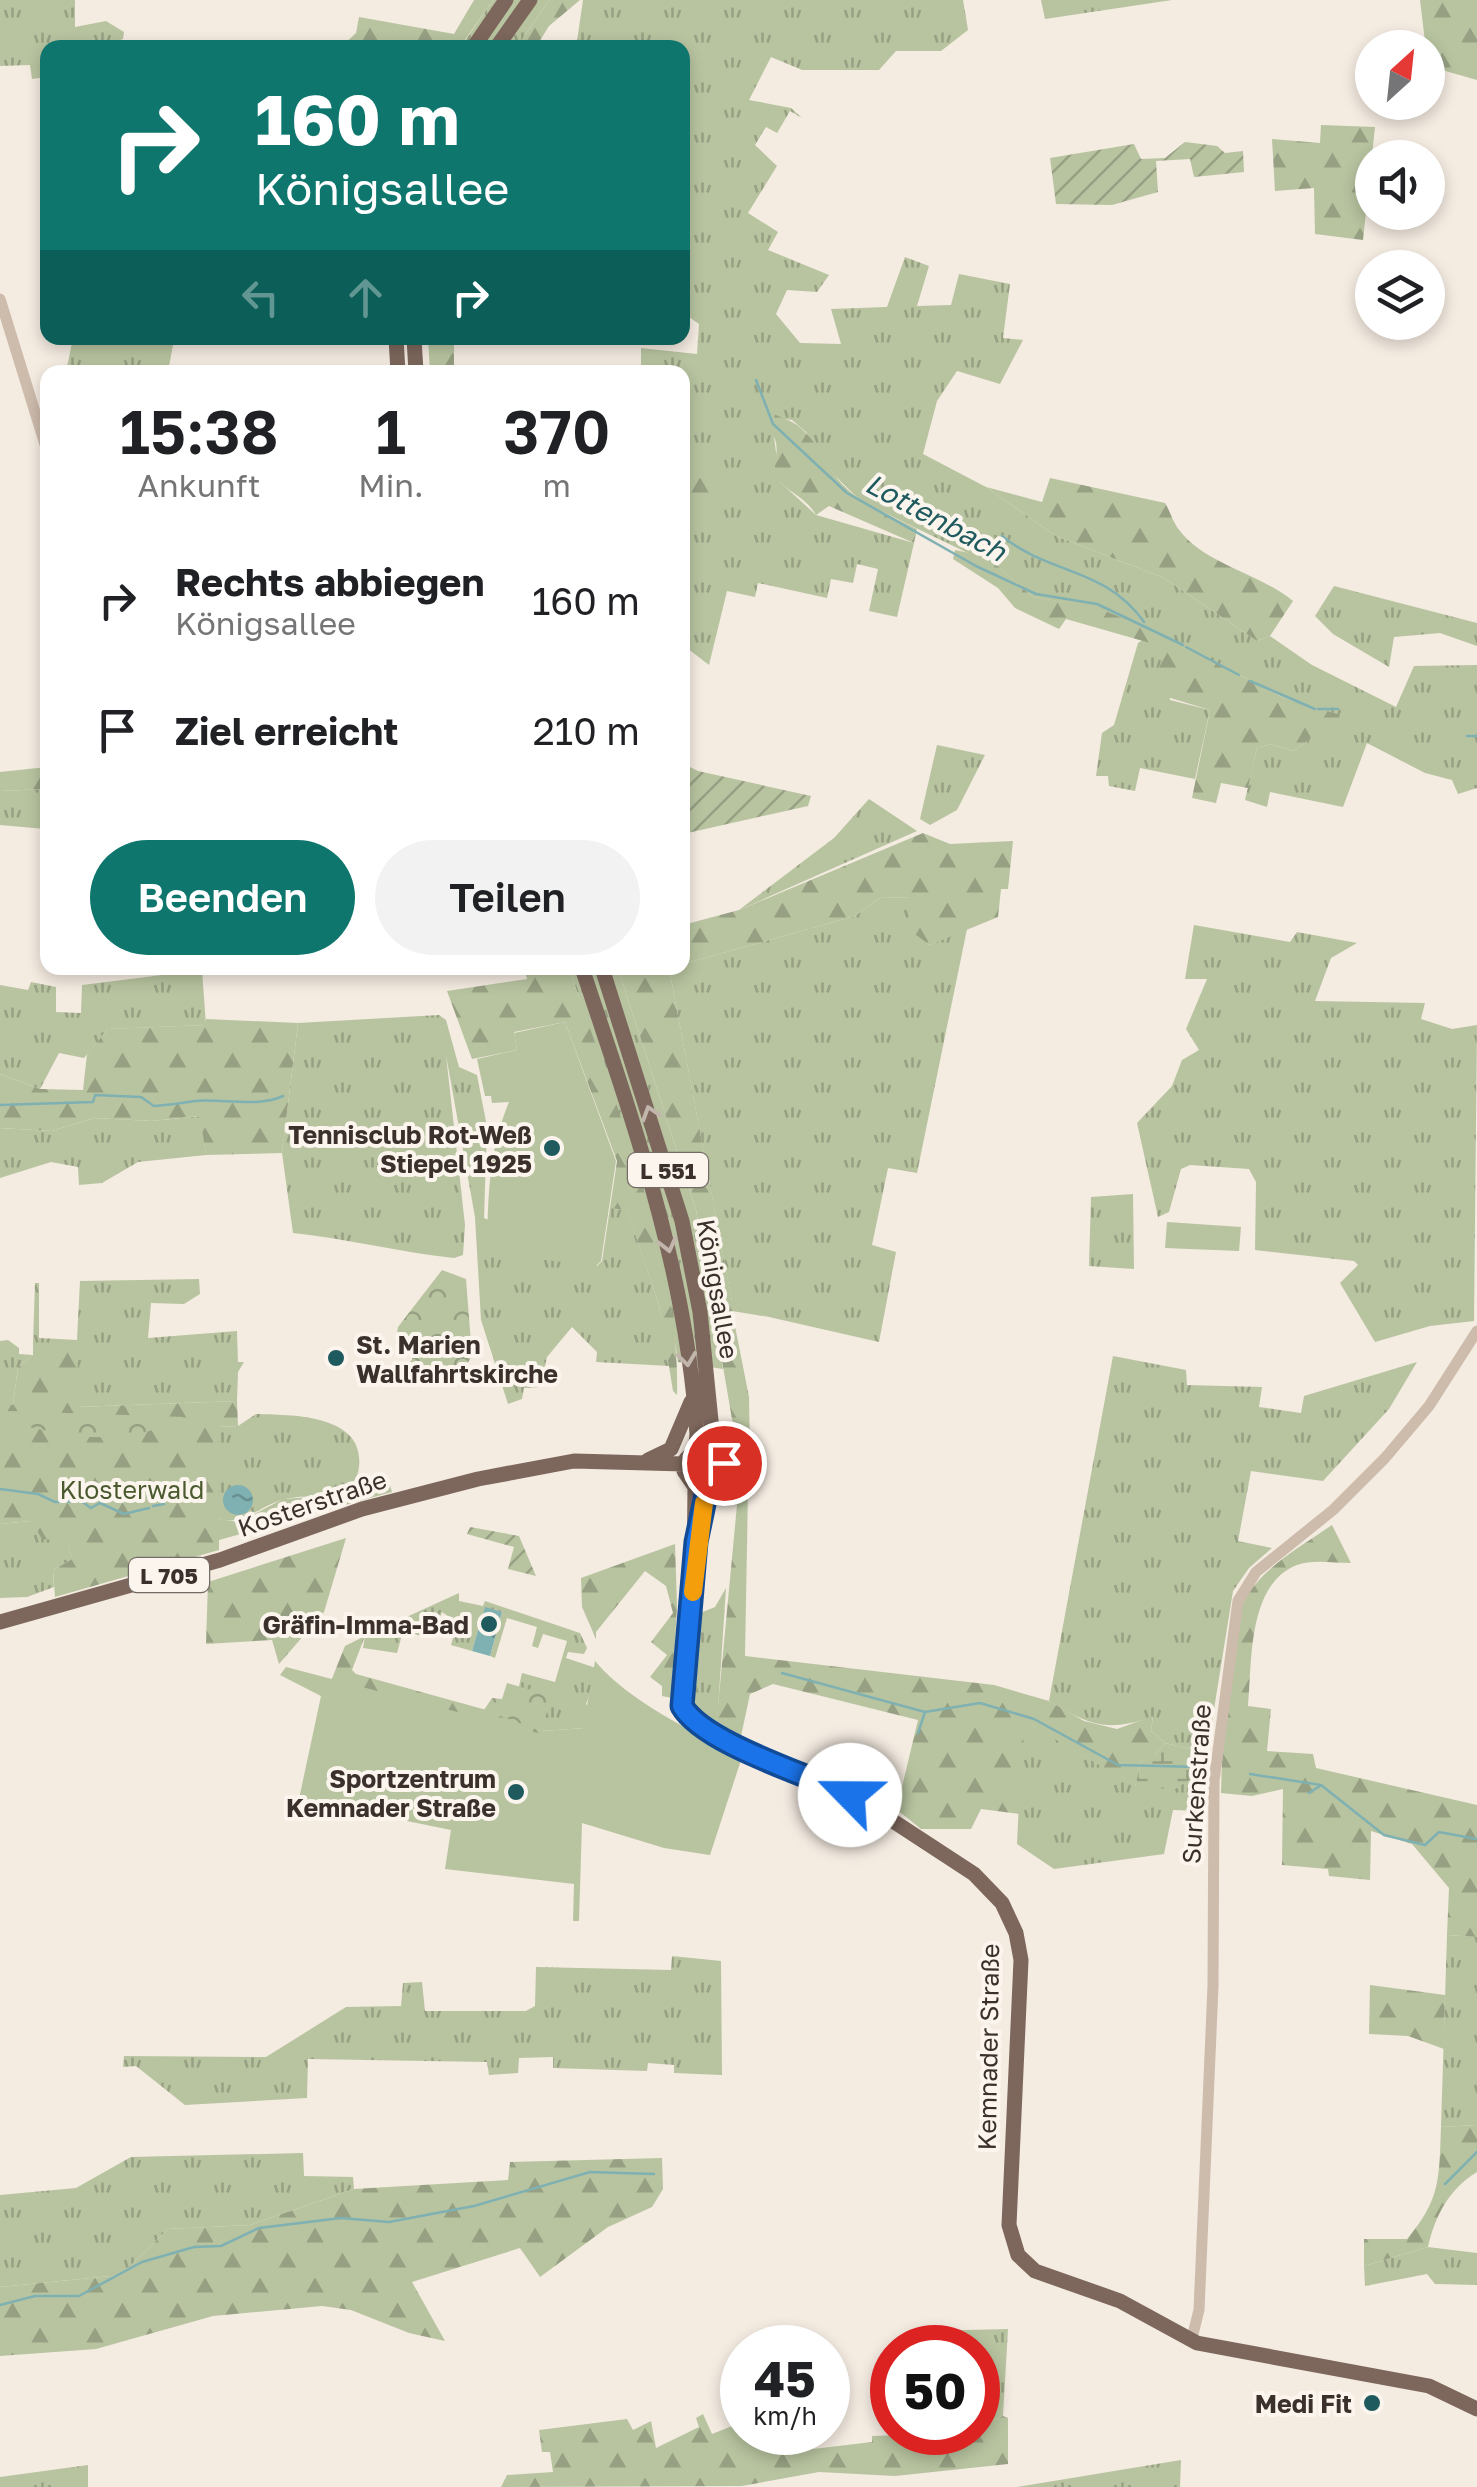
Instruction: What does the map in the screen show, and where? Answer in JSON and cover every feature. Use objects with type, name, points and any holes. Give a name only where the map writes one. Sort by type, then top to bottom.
[{"type":"main road","points":[[478,40],[506,0]]},
{"type":"main road","points":[[502,40],[530,0]]},
{"type":"main road","name":"Königsallee","points":[[584,975],[658,1202],[673,1264],[692,1398],[695,1450]]},
{"type":"main road","name":"Königsallee","points":[[604,975],[682,1222],[700,1312],[714,1450],[722,1456],[725,1471],[718,1485],[701,1488]]},
{"type":"main road","name":"Königsallee","points":[[648,1460],[663,1456],[675,1442],[692,1398]]},
{"type":"main road","points":[[684,1468],[695,1450],[714,1450]]},
{"type":"main road","name":"L 705","points":[[613,1460],[648,1460],[684,1468]]},
{"type":"main road","name":"L 705","points":[[613,1460],[684,1468]]},
{"type":"main road","name":"Kosterstraße","points":[[0,1622],[220,1560],[384,1503],[526,1469],[613,1460]]},
{"type":"main road","name":"Königsallee","points":[[684,1468],[701,1488],[682,1698],[686,1713]]},
{"type":"main road","name":"Kemnader Straße","points":[[686,1713],[746,1750],[870,1806],[974,1874],[1002,1903],[1016,1934],[1020,1960],[1010,2208],[1011,2241],[1026,2264],[1044,2276],[1106,2292],[1192,2338],[1237,2352],[1443,2390],[1477,2409]]},
{"type":"main road","name":"Kemnader Straße","points":[[1388,2380],[1441,2396],[1477,2420]]},
{"type":"street","points":[[0,299],[40,428]]},
{"type":"street","name":"Surkenstraße","points":[[1192,2338],[1199,2310],[1213,1986],[1214,1781],[1238,1602],[1256,1572],[1334,1510],[1385,1458],[1428,1406],[1477,1330]]},
{"type":"green space","points":[[0,0],[75,0],[75,27],[106,21],[124,32],[121,40],[40,40],[40,78],[32,79],[30,65],[0,66]]},
{"type":"green space","points":[[474,0],[493,0],[465,40],[348,40],[356,33],[359,17],[454,34]]},
{"type":"green space","points":[[493,0],[549,0],[522,40],[466,40]]},
{"type":"green space","points":[[549,0],[580,0],[549,26],[540,40],[522,40]]},
{"type":"green space","points":[[583,0],[963,0],[968,30],[941,51],[896,51],[879,70],[802,70],[771,57],[749,100],[791,108],[802,118],[790,111],[777,133],[766,127],[755,145],[777,166],[748,213],[778,232],[768,250],[829,275],[817,292],[787,290],[776,314],[800,343],[841,344],[831,309],[887,307],[905,257],[929,266],[917,306],[951,305],[959,274],[1010,284],[1003,338],[1023,340],[1000,384],[957,371],[937,401],[923,454],[986,487],[1056,536],[1164,578],[1257,641],[1270,636],[1312,665],[1396,707],[1414,666],[1477,665],[1477,788],[1458,794],[1452,780],[1425,773],[1367,743],[1343,807],[1270,792],[1267,807],[1245,800],[1257,748],[1270,744],[1294,751],[1340,715],[1284,698],[1158,632],[1069,603],[1033,597],[1001,569],[862,502],[834,475],[806,432],[792,420],[777,418],[763,408],[761,430],[774,437],[780,482],[816,515],[914,543],[897,617],[869,611],[878,569],[857,564],[853,583],[831,579],[827,598],[758,583],[755,597],[727,591],[709,665],[690,650],[690,365],[641,365],[641,348],[697,354],[699,324],[690,318],[690,40],[577,40]]},
{"type":"green space","points":[[1041,0],[1172,0],[1045,19]]},
{"type":"green space","points":[[1420,0],[1477,0],[1477,80],[1445,71],[1445,30],[1424,30]]},
{"type":"green space","points":[[1321,125],[1375,127],[1374,140],[1355,140],[1355,230],[1364,230],[1363,240],[1315,234],[1314,188],[1275,191],[1272,139],[1320,143]]},
{"type":"green space","points":[[1185,142],[1217,146],[1225,153],[1243,151],[1244,172],[1194,177],[1190,159],[1156,161],[1158,192],[1112,205],[1056,204],[1050,158],[1134,144],[1141,159],[1165,158]]},
{"type":"green space","points":[[72,345],[173,345],[169,365],[67,365]]},
{"type":"green space","points":[[428,345],[454,345],[454,365],[430,365]]},
{"type":"green space","points":[[762,407],[802,429],[850,492],[917,529],[914,543],[829,506],[816,515],[777,477],[774,437],[760,431]]},
{"type":"green space","points":[[716,472],[727,478],[690,511],[690,478]]},
{"type":"green space","points":[[1050,478],[1165,503],[1178,528],[1204,552],[1293,601],[1270,636],[1257,641],[1164,578],[1056,536],[986,487],[1042,502]]},
{"type":"green space","points":[[976,547],[1033,597],[1092,606],[1158,632],[1284,698],[1341,715],[1294,751],[1270,744],[1257,748],[1248,788],[1221,783],[1216,803],[1192,798],[1210,710],[1154,693],[1164,647],[1066,619],[1059,629],[1015,608],[998,588],[953,559],[955,550],[970,553]]},
{"type":"green space","points":[[1334,586],[1477,623],[1477,646],[1440,633],[1394,637],[1389,667],[1333,634],[1315,616]]},
{"type":"green space","points":[[1144,639],[1164,647],[1170,700],[1210,710],[1195,779],[1140,768],[1135,791],[1109,786],[1108,776],[1096,776],[1102,733],[1114,725],[1138,643]]},
{"type":"green space","points":[[937,745],[985,755],[957,810],[930,825],[920,819]]},
{"type":"green space","points":[[690,767],[811,796],[808,806],[690,832]]},
{"type":"green space","points":[[40,768],[40,789],[0,791],[0,772]]},
{"type":"green space","points":[[40,789],[40,829],[0,825],[0,791]]},
{"type":"green space","points":[[869,799],[917,831],[739,910],[834,838]]},
{"type":"green space","points":[[923,833],[950,844],[1013,841],[1008,889],[1001,889],[998,917],[930,945],[912,932],[908,906],[911,898],[881,897],[855,916],[690,962],[690,923],[739,910]]},
{"type":"green space","points":[[881,897],[912,898],[929,945],[967,929],[917,1173],[888,1168],[872,1245],[896,1252],[879,1342],[769,1317],[732,1302],[670,975],[690,975],[690,962],[855,916]]},
{"type":"green space","points":[[1194,925],[1290,942],[1297,932],[1357,943],[1331,958],[1315,1001],[1425,1003],[1421,1019],[1452,1029],[1477,1025],[1474,1321],[1430,1326],[1375,1342],[1340,1283],[1358,1265],[1354,1261],[1255,1250],[1256,1182],[1249,1169],[1190,1165],[1181,1169],[1169,1212],[1158,1217],[1137,1123],[1172,1086],[1182,1060],[1199,1050],[1186,1029],[1207,979],[1185,979]]},
{"type":"green space","points":[[162,975],[202,975],[206,1025],[108,1029],[84,1058],[59,1053],[40,1089],[0,1074],[0,985],[28,990],[31,982],[56,987],[56,1012],[81,1013],[82,985]]},
{"type":"green space","points":[[526,975],[571,975],[641,1179],[656,1235],[675,1343],[677,1395],[673,1391],[659,1305],[627,1210],[610,1208],[617,1161],[565,1022],[514,1032],[517,1050],[472,1059],[447,991],[527,979]]},
{"type":"green space","points":[[571,975],[620,975],[696,1210],[723,1369],[678,1362],[659,1262],[617,1114]]},
{"type":"green space","points":[[620,975],[670,975],[732,1301],[769,1317],[732,1311],[749,1397],[750,1450],[737,1448],[696,1210]]},
{"type":"green space","points":[[439,1015],[446,1020],[459,1067],[477,1075],[487,1127],[484,1218],[597,1266],[602,1261],[610,1208],[627,1209],[659,1305],[670,1366],[596,1362],[597,1352],[572,1327],[547,1357],[540,1387],[524,1388],[522,1399],[508,1404],[481,1320],[475,1217],[446,1055],[465,1225],[463,1255],[454,1258],[293,1233],[282,1153],[298,1023]]},
{"type":"green space","points":[[206,1019],[298,1023],[282,1153],[206,1155],[200,1116],[152,1121],[94,1118],[52,1131],[0,1128],[0,1074],[40,1089],[83,1090],[87,1054],[108,1029],[205,1025]]},
{"type":"green space","name":"Tennisclub Rot-Weß Stiepel 1925","points":[[565,1022],[616,1161],[601,1261],[596,1266],[487,1253],[493,1158],[509,1102],[492,1103],[491,1096],[485,1096],[477,1059],[517,1050],[514,1033]]},
{"type":"green space","points":[[201,1116],[206,1155],[138,1162],[102,1183],[79,1185],[78,1167],[51,1162],[0,1178],[0,1128],[52,1131],[94,1118],[152,1121]]},
{"type":"green space","points":[[1133,1194],[1134,1269],[1089,1266],[1091,1197]]},
{"type":"green space","points":[[1167,1222],[1241,1227],[1239,1251],[1165,1248]]},
{"type":"green space","points":[[442,1270],[466,1279],[472,1356],[467,1364],[393,1378],[391,1374],[412,1360],[413,1347],[395,1345],[398,1327]]},
{"type":"green space","points":[[199,1279],[200,1294],[184,1304],[151,1303],[148,1338],[237,1331],[238,1362],[244,1362],[238,1372],[237,1401],[76,1407],[33,1343],[35,1283],[39,1283],[39,1338],[77,1340],[80,1281]]},
{"type":"green space","points":[[8,1340],[19,1348],[19,1354],[33,1355],[18,1367],[13,1405],[0,1405],[0,1341]]},
{"type":"green space","name":"Klosterwald","points":[[33,1343],[78,1344],[77,1407],[237,1401],[238,1426],[218,1427],[218,1519],[239,1522],[283,1499],[327,1496],[389,1482],[392,1492],[219,1540],[219,1550],[55,1597],[53,1570],[72,1559],[67,1541],[42,1539],[31,1521],[0,1524],[0,1405],[13,1405],[18,1367],[33,1355]]},
{"type":"green space","points":[[1113,1356],[1186,1370],[1187,1385],[1262,1387],[1259,1407],[1301,1413],[1304,1396],[1417,1362],[1389,1409],[1323,1481],[1251,1471],[1238,1541],[1272,1548],[1249,1568],[1233,1591],[1207,1753],[1165,1743],[1151,1731],[1153,1717],[1123,1724],[1099,1724],[1049,1701]]},
{"type":"green space","points":[[0,1413],[184,1417],[137,1434],[93,1437],[0,1421]]},
{"type":"green space","points":[[256,1414],[306,1417],[339,1427],[358,1450],[359,1467],[354,1481],[335,1493],[289,1498],[243,1518],[218,1519],[218,1427],[238,1426]]},
{"type":"green space","points":[[739,1484],[748,1491],[745,1656],[994,1685],[1049,1701],[1084,1721],[1117,1729],[1153,1716],[1151,1731],[1165,1743],[1154,1756],[1143,1756],[1135,1786],[1024,1721],[1021,1814],[981,1809],[971,1829],[921,1829],[891,1805],[902,1787],[918,1720],[773,1684],[750,1694],[741,1736],[716,1727]]},
{"type":"green space","points":[[31,1521],[67,1540],[72,1559],[53,1570],[54,1587],[27,1597],[0,1598],[0,1524]]},
{"type":"green space","points":[[1332,1525],[1351,1563],[1303,1563],[1281,1575],[1269,1589],[1255,1627],[1248,1706],[1271,1709],[1267,1751],[1313,1754],[1316,1768],[1477,1805],[1477,1937],[1447,1935],[1449,1888],[1412,1844],[1371,1831],[1370,1880],[1329,1876],[1328,1869],[1282,1865],[1283,1789],[1252,1796],[1221,1793],[1230,1664],[1244,1601],[1272,1568]]},
{"type":"green space","points":[[470,1527],[519,1536],[536,1576],[508,1569],[514,1547],[467,1534]]},
{"type":"green space","points":[[346,1538],[324,1612],[279,1664],[272,1640],[206,1644],[208,1582]]},
{"type":"green space","points":[[675,1544],[677,1606],[672,1698],[662,1696],[662,1686],[650,1677],[667,1655],[651,1642],[673,1613],[666,1586],[645,1571],[596,1632],[596,1639],[582,1607],[581,1578]]},
{"type":"green space","points":[[726,1588],[716,1727],[686,1709],[700,1613],[715,1607]]},
{"type":"green space","points":[[459,1593],[459,1601],[483,1606],[485,1601],[580,1633],[587,1648],[584,1654],[568,1652],[566,1658],[599,1669],[586,1704],[590,1709],[586,1728],[541,1731],[512,1717],[522,1673],[555,1682],[567,1641],[543,1634],[538,1648],[532,1646],[537,1627],[507,1618],[495,1658],[490,1656],[502,1612],[485,1608],[472,1651],[451,1645],[457,1622],[442,1612],[440,1617],[431,1615],[425,1637],[403,1631],[397,1653],[363,1648],[365,1636]]},
{"type":"green space","points":[[365,1636],[352,1670],[356,1674],[512,1717],[541,1731],[586,1728],[583,1748],[327,1691],[345,1646]]},
{"type":"green space","name":"Sportzentrum Kemnader Straße","points":[[595,1661],[644,1703],[742,1757],[710,1855],[664,1848],[582,1823],[579,1921],[573,1921],[574,1884],[445,1869],[451,1830],[299,1799],[321,1696],[280,1675],[286,1667],[580,1744]]},
{"type":"green space","points":[[507,1683],[552,1696],[541,1731],[484,1710],[492,1698],[502,1699]]},
{"type":"green space","points":[[1023,1720],[1136,1786],[1200,1775],[1207,1753],[1204,1811],[1173,1810],[1164,1854],[1054,1869],[1017,1844]]},
{"type":"green space","points":[[1165,1743],[1207,1753],[1203,1771],[1174,1790],[1135,1786],[1143,1755],[1154,1756]]},
{"type":"green space","points":[[1447,1935],[1477,1937],[1477,2125],[1441,2127]]},
{"type":"green space","points":[[672,1956],[721,1961],[722,2075],[674,2073],[674,2065],[648,2063],[647,2071],[553,2068],[553,2057],[519,2058],[518,2073],[489,2075],[487,2062],[308,2059],[307,2098],[185,2105],[136,2066],[123,2067],[124,2056],[266,2057],[346,2007],[401,2006],[403,1983],[422,1982],[425,2011],[526,2011],[535,2006],[536,1967],[671,1970]]},
{"type":"green space","points":[[1370,1985],[1445,1995],[1444,2049],[1408,2036],[1369,2034]]},
{"type":"green space","points":[[1477,2125],[1477,2172],[1445,2204],[1428,2247],[1364,2266],[1364,2239],[1407,2239],[1426,2212],[1436,2187],[1441,2127]]},
{"type":"green space","points":[[303,2153],[304,2176],[353,2177],[354,2189],[250,2225],[168,2229],[121,2275],[0,2287],[0,2195],[76,2188],[131,2157]]},
{"type":"green space","points":[[662,2158],[663,2189],[652,2207],[608,2227],[540,2277],[520,2248],[412,2282],[445,2341],[409,2333],[351,2310],[322,2306],[213,2316],[96,2349],[0,2356],[0,2287],[121,2275],[168,2229],[250,2225],[354,2189],[508,2180],[510,2162]]},
{"type":"green space","points":[[1428,2247],[1477,2253],[1477,2285],[1435,2284],[1427,2274],[1365,2286],[1364,2266]]},
{"type":"green space","points":[[1000,2329],[1008,2329],[1000,2417]]},
{"type":"green space","points":[[703,2414],[712,2434],[720,2431],[720,2455],[850,2455],[850,2445],[870,2442],[870,2455],[1000,2455],[1003,2416],[1008,2418],[1008,2464],[895,2476],[819,2472],[742,2486],[501,2487],[507,2475],[553,2472],[550,2452],[542,2452],[539,2430],[627,2419],[633,2430],[651,2421],[656,2448],[699,2427],[696,2418]]},
{"type":"green space","points":[[1181,2460],[1180,2487],[1017,2487]]},
{"type":"green space","points":[[88,2465],[88,2487],[0,2487],[0,2477]]},
{"type":"water","points":[[238,1485],[249,1489],[253,1500],[249,1511],[238,1515],[227,1511],[223,1500],[227,1489]]},
{"type":"water","name":"Gräfin-Imma-Bad","points":[[485,1607],[502,1612],[490,1656],[472,1651]]},
{"type":"waterway","name":"Lottenbach","points":[[756,380],[773,424],[847,493],[976,566],[1036,594],[1097,604],[1183,645]]},
{"type":"waterway","name":"Lottenbach","points":[[1002,536],[1020,549],[1112,591],[1144,622]]},
{"type":"waterway","name":"Lottenbach","points":[[1186,647],[1239,675]]},
{"type":"waterway","name":"Lottenbach","points":[[1250,681],[1315,709]]},
{"type":"waterway","name":"Lottenbach","points":[[1318,709],[1338,709]]},
{"type":"waterway","name":"Lottenbach","points":[[1467,736],[1477,736]]},
{"type":"waterway","points":[[0,1105],[93,1102],[95,1095],[141,1097],[154,1106],[205,1100],[262,1101],[283,1096]]},
{"type":"waterway","points":[[0,1489],[38,1494],[55,1502],[81,1501],[91,1508],[100,1503],[124,1514],[149,1508]]},
{"type":"waterway","points":[[153,1506],[164,1504]]},
{"type":"waterway","points":[[782,1673],[925,1712],[980,1703],[1034,1719],[1118,1765],[1199,1767]]},
{"type":"waterway","points":[[918,1733],[925,1712]]},
{"type":"waterway","points":[[1250,1774],[1321,1785],[1384,1835],[1425,1845],[1439,1832],[1477,1839]]},
{"type":"waterway","points":[[1309,1793],[1320,1786]]},
{"type":"waterway","points":[[1445,2184],[1477,2152]]},
{"type":"waterway","points":[[0,2305],[35,2296],[79,2296],[142,2262],[194,2247],[221,2246],[259,2228],[341,2218],[389,2222],[474,2206],[590,2172],[654,2174]]},
{"type":"slow traffic","points":[[693,1592],[696,1542],[704,1503]]},
{"type":"place","name":"Tennisclub Rot-Weß Stiepel 1925","points":[[552,1148]]},
{"type":"place","name":"St. Marien Wallfahrtskirche","points":[[336,1358]]},
{"type":"place","name":"Gräfin-Imma-Bad","points":[[489,1624]]},
{"type":"place","name":"Sportzentrum Kemnader Straße","points":[[516,1792]]},
{"type":"place","name":"Medi Fit","points":[[1372,2403]]},
{"type":"route","points":[[724,1463],[722,1481],[707,1490],[696,1542],[682,1706],[692,1718],[735,1745],[850,1795]]}]
